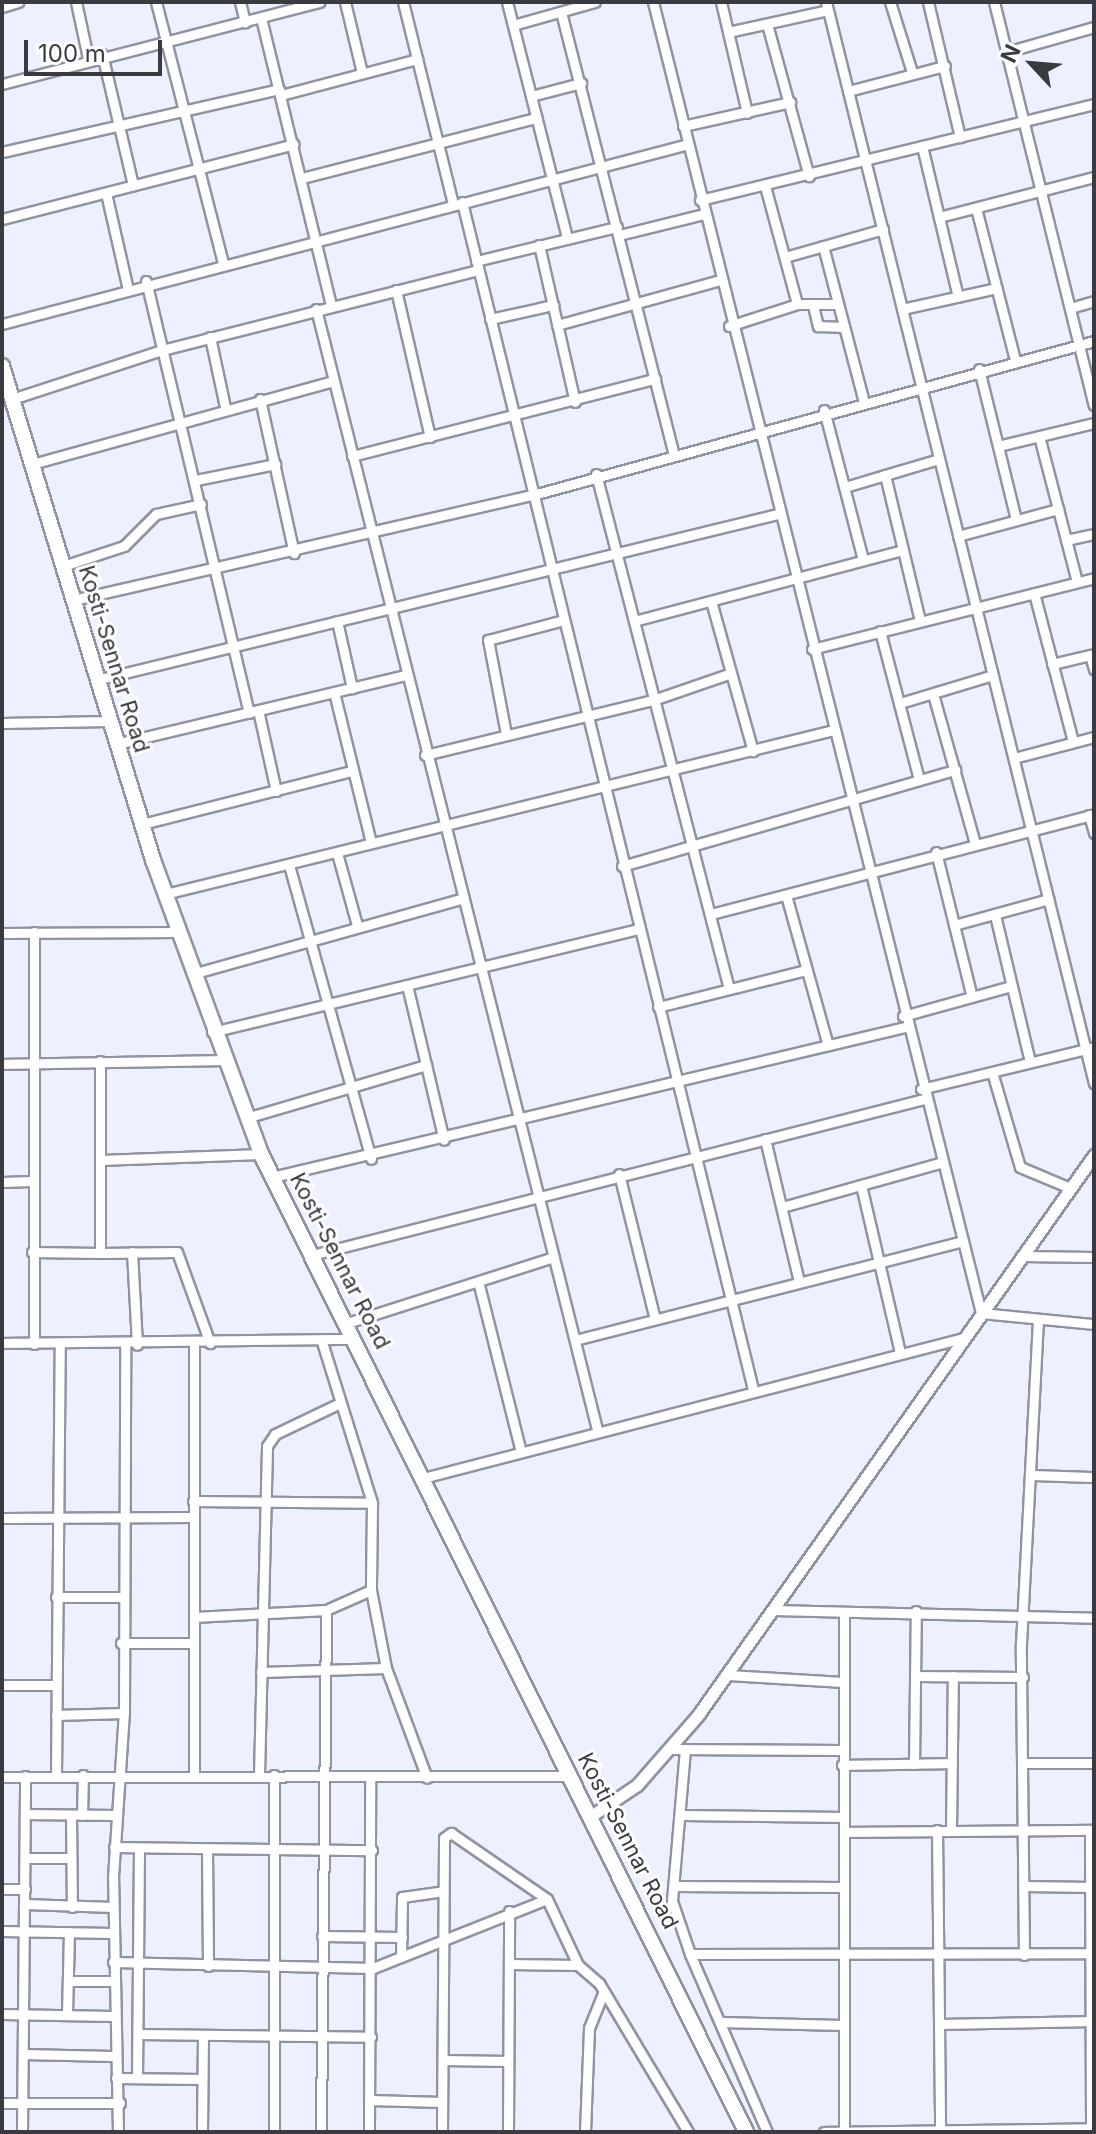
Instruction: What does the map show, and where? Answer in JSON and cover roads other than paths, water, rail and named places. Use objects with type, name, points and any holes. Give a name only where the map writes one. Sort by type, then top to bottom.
[{"type":"highway","name":"Kosti-Sennar Road","points":[[2,366],[108,721],[212,1032],[261,1154],[746,2132]]},
{"type":"street","points":[[2,7],[18,2]]},
{"type":"street","points":[[76,2],[88,58]]},
{"type":"street","points":[[156,2],[223,263]]},
{"type":"street","points":[[240,2],[245,22]]},
{"type":"street","points":[[2,84],[102,54],[320,2]]},
{"type":"street","points":[[345,2],[362,73]]},
{"type":"street","points":[[403,2],[437,141],[477,265],[560,621],[697,1155],[753,1389]]},
{"type":"street","points":[[507,2],[567,238]]},
{"type":"street","points":[[513,25],[595,2]]},
{"type":"street","points":[[653,2],[717,281],[869,869],[922,1094],[981,1313]]},
{"type":"street","points":[[721,2],[747,113]]},
{"type":"street","points":[[890,2],[912,72]]},
{"type":"street","points":[[928,2],[960,137]]},
{"type":"street","points":[[994,2],[1094,405]]},
{"type":"street","points":[[728,32],[827,6],[1031,829],[1090,1048],[1094,1083]]},
{"type":"street","points":[[561,12],[673,453]]},
{"type":"street","points":[[261,18],[318,241],[331,305]]},
{"type":"street","points":[[767,24],[809,176]]},
{"type":"street","points":[[1006,52],[1094,27]]},
{"type":"street","points":[[102,54],[133,185]]},
{"type":"street","points":[[2,152],[417,59]]},
{"type":"street","points":[[848,91],[912,72],[945,66]]},
{"type":"street","points":[[531,96],[581,83]]},
{"type":"street","points":[[683,126],[790,102]]},
{"type":"street","points":[[700,200],[809,176],[1094,104]]},
{"type":"street","points":[[302,178],[536,118]]},
{"type":"street","points":[[2,219],[294,144]]},
{"type":"street","points":[[2,324],[128,290],[146,281],[318,241],[688,144]]},
{"type":"street","points":[[922,146],[958,297]]},
{"type":"street","points":[[939,217],[1094,177]]},
{"type":"street","points":[[765,186],[797,304]]},
{"type":"street","points":[[106,193],[128,290]]},
{"type":"street","points":[[976,208],[1015,360]]},
{"type":"street","points":[[12,399],[162,350],[396,290],[539,245],[704,214]]},
{"type":"street","points":[[785,257],[883,229]]},
{"type":"street","points":[[539,245],[575,402]]},
{"type":"street","points":[[823,246],[863,399]]},
{"type":"street","points":[[146,281],[196,480],[233,646],[276,791]]},
{"type":"street","points":[[557,325],[717,281]]},
{"type":"street","points":[[902,309],[997,288]]},
{"type":"street","points":[[396,290],[430,437]]},
{"type":"street","points":[[1070,308],[1094,301]]},
{"type":"street","points":[[729,326],[797,304],[838,304]]},
{"type":"street","points":[[490,319],[553,305]]},
{"type":"street","points":[[813,305],[818,326],[844,327]]},
{"type":"street","points":[[316,309],[425,755],[446,827],[597,1429]]},
{"type":"street","points":[[210,337],[225,407]]},
{"type":"street","points":[[73,600],[294,553],[533,495],[596,474],[921,383],[1094,341]]},
{"type":"street","points":[[979,369],[1016,520]]},
{"type":"street","points":[[352,456],[575,402],[655,379]]},
{"type":"street","points":[[32,464],[179,419],[334,381]]},
{"type":"street","points":[[260,399],[294,553]]},
{"type":"street","points":[[824,410],[863,560]]},
{"type":"street","points":[[998,446],[1094,423]]},
{"type":"street","points":[[1039,436],[1077,582]]},
{"type":"street","points":[[845,487],[939,459]]},
{"type":"street","points":[[196,480],[275,464]]},
{"type":"street","points":[[596,474],[729,989]]},
{"type":"street","points":[[885,475],[920,621]]},
{"type":"street","points":[[63,566],[124,546],[156,514],[201,504]]},
{"type":"street","points":[[958,536],[1058,509]]},
{"type":"street","points":[[96,680],[389,609],[548,564],[778,514]]},
{"type":"street","points":[[1066,540],[1094,534]]},
{"type":"street","points":[[634,621],[903,550]]},
{"type":"street","points":[[812,649],[1094,578]]},
{"type":"street","points":[[1034,593],[1073,742]]},
{"type":"street","points":[[711,601],[753,751]]},
{"type":"street","points":[[337,621],[352,688]]},
{"type":"street","points":[[506,734],[488,640],[560,621]]},
{"type":"street","points":[[880,631],[919,780]]},
{"type":"street","points":[[1052,664],[1092,654],[1094,669]]},
{"type":"street","points":[[425,755],[656,699],[731,673]]},
{"type":"street","points":[[116,744],[406,675]]},
{"type":"street","points":[[900,703],[993,675]]},
{"type":"street","points":[[334,692],[371,843]]},
{"type":"street","points":[[933,694],[975,843]]},
{"type":"street","points":[[2,723],[108,721]]},
{"type":"street","points":[[165,894],[603,790],[833,730]]},
{"type":"street","points":[[1014,758],[1094,737]]},
{"type":"street","points":[[622,866],[852,804],[955,770]]},
{"type":"street","points":[[142,824],[352,771]]},
{"type":"street","points":[[711,914],[869,869],[1092,815],[1094,833]]},
{"type":"street","points":[[936,852],[972,997]]},
{"type":"street","points":[[337,853],[357,925]]},
{"type":"street","points":[[289,865],[371,1159]]},
{"type":"street","points":[[786,895],[828,1045]]},
{"type":"street","points":[[192,974],[357,925],[464,898]]},
{"type":"street","points":[[954,925],[1049,899]]},
{"type":"street","points":[[995,915],[1030,1062]]},
{"type":"street","points":[[212,1032],[638,929]]},
{"type":"street","points":[[34,932],[31,1062],[34,1344]]},
{"type":"street","points":[[2,933],[178,932]]},
{"type":"street","points":[[658,1007],[806,970]]},
{"type":"street","points":[[407,985],[444,1140]]},
{"type":"street","points":[[903,1016],[1011,986]]},
{"type":"street","points":[[272,1177],[371,1159],[905,1027]]},
{"type":"street","points":[[312,1255],[538,1193],[765,1139],[992,1072],[1090,1048]]},
{"type":"street","points":[[2,1064],[222,1060]]},
{"type":"street","points":[[100,1061],[100,1253]]},
{"type":"street","points":[[246,1118],[426,1065]]},
{"type":"street","points":[[992,1072],[1020,1167],[1070,1188]]},
{"type":"street","points":[[765,1139],[799,1282]]},
{"type":"street","points":[[100,1160],[261,1154]]},
{"type":"street","points":[[591,1816],[637,1785],[671,1749],[728,1675],[1094,1155]]},
{"type":"street","points":[[782,1207],[940,1163]]},
{"type":"street","points":[[619,1174],[655,1319]]},
{"type":"street","points":[[2,1182],[31,1181]]},
{"type":"street","points":[[861,1185],[900,1352]]},
{"type":"street","points":[[575,1340],[960,1242]]},
{"type":"street","points":[[32,1252],[178,1253],[210,1343]]},
{"type":"street","points":[[132,1252],[137,1345]]},
{"type":"street","points":[[1021,1256],[1094,1257]]},
{"type":"street","points":[[347,1323],[479,1285],[554,1257]]},
{"type":"street","points":[[479,1285],[520,1448]]},
{"type":"street","points":[[981,1313],[1094,1324]]},
{"type":"street","points":[[1024,1955],[1023,1615],[1038,1319]]},
{"type":"street","points":[[423,1478],[520,1448],[963,1338]]},
{"type":"street","points":[[2,1343],[137,1345],[355,1339]]},
{"type":"street","points":[[194,1342],[194,1775]]},
{"type":"street","points":[[322,1342],[372,1503],[371,1590],[386,1668],[427,1778]]},
{"type":"street","points":[[56,1776],[60,1344]]},
{"type":"street","points":[[118,2132],[120,2103],[112,2056],[113,1907],[115,1815],[122,1776],[124,1713],[121,1643],[125,1345]]},
{"type":"street","points":[[259,1775],[263,1501],[268,1441],[340,1403]]},
{"type":"street","points":[[1030,1475],[1094,1477]]},
{"type":"street","points":[[193,1501],[372,1503]]},
{"type":"street","points":[[2,1518],[193,1517]]},
{"type":"street","points":[[194,1617],[326,1610],[371,1590]]},
{"type":"street","points":[[56,1597],[122,1597]]},
{"type":"street","points":[[321,2132],[326,1610]]},
{"type":"street","points":[[774,1610],[916,1611],[1094,1618]]},
{"type":"street","points":[[914,1764],[916,1611]]},
{"type":"street","points":[[844,1612],[844,2131]]},
{"type":"street","points":[[121,1643],[194,1643]]},
{"type":"street","points":[[261,1672],[386,1668]]},
{"type":"street","points":[[728,1675],[843,1682]]},
{"type":"street","points":[[915,1676],[1023,1677]]},
{"type":"street","points":[[951,1830],[953,1676]]},
{"type":"street","points":[[2,1685],[56,1685]]},
{"type":"street","points":[[56,1715],[124,1713]]},
{"type":"street","points":[[671,1749],[842,1750]]},
{"type":"street","points":[[685,1749],[683,1815],[674,1886],[675,1924],[721,2022],[767,2132]]},
{"type":"street","points":[[842,1765],[952,1763]]},
{"type":"street","points":[[1024,1763],[1094,1763]]},
{"type":"street","points":[[72,1907],[71,1858],[83,1775]]},
{"type":"street","points":[[274,1775],[274,2132]]},
{"type":"street","points":[[22,2132],[25,1776]]},
{"type":"street","points":[[2,1777],[571,1776]]},
{"type":"street","points":[[369,2132],[373,1968],[370,1778]]},
{"type":"street","points":[[25,1814],[115,1815]]},
{"type":"street","points":[[683,1815],[844,1817]]},
{"type":"street","points":[[937,1830],[940,2131]]},
{"type":"street","points":[[824,2132],[1092,2129],[1092,1830],[844,1832]]},
{"type":"street","points":[[442,2132],[444,1838],[454,1833],[547,1899],[578,1965],[603,1993],[688,2132]]},
{"type":"street","points":[[114,1847],[372,1850]]},
{"type":"street","points":[[137,2078],[139,1848]]},
{"type":"street","points":[[207,1849],[208,1966]]},
{"type":"street","points":[[26,1858],[71,1858]]},
{"type":"street","points":[[674,1886],[843,1887]]},
{"type":"street","points":[[1025,1886],[1091,1887]]},
{"type":"street","points":[[2,1889],[25,1889]]},
{"type":"street","points":[[401,1957],[403,1896],[444,1891]]},
{"type":"street","points":[[113,1962],[373,1968],[509,1911],[547,1899]]},
{"type":"street","points":[[25,1904],[113,1907]]},
{"type":"street","points":[[508,2132],[509,1911]]},
{"type":"street","points":[[2,1931],[113,1933]]},
{"type":"street","points":[[67,2014],[69,1932]]},
{"type":"street","points":[[322,1936],[402,1937]]},
{"type":"street","points":[[690,1954],[939,1956],[1090,1953]]},
{"type":"street","points":[[509,1964],[578,1965]]},
{"type":"street","points":[[68,1981],[113,1981]]},
{"type":"street","points":[[585,2132],[589,2028],[603,1993]]},
{"type":"street","points":[[2,2014],[113,2016]]},
{"type":"street","points":[[939,2024],[1092,2021]]},
{"type":"street","points":[[721,2022],[842,2025]]},
{"type":"street","points":[[138,2034],[371,2037]]},
{"type":"street","points":[[202,2132],[203,2035]]},
{"type":"street","points":[[23,2054],[112,2056]]},
{"type":"street","points":[[443,2060],[508,2061]]},
{"type":"street","points":[[116,2078],[202,2079]]},
{"type":"street","points":[[370,2100],[442,2102]]},
{"type":"street","points":[[2,2103],[120,2103]]}]
